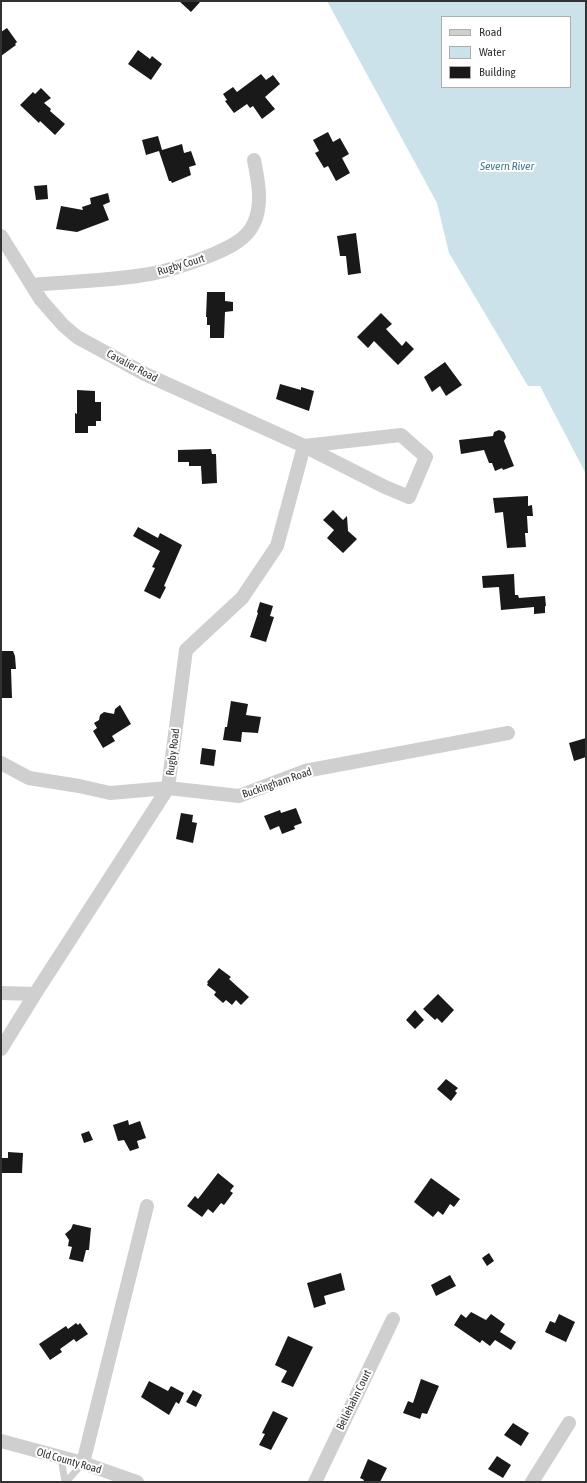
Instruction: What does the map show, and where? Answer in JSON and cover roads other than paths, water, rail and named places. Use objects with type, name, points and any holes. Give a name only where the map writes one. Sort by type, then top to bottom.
[{"type":"street","name":"Rugby Court","points":[[32,285],[151,274],[182,266],[228,248],[243,238],[254,223],[259,204],[258,179],[254,160]]},
{"type":"street","name":"Cavalier Road","points":[[1,236],[41,300],[63,325],[77,337],[145,374],[314,447],[385,487],[409,497],[426,457],[401,435],[314,447]]},
{"type":"street","name":"Rugby Road","points":[[1,1049],[168,788],[186,650],[242,598],[277,546],[314,447]]},
{"type":"street","name":"Buckingham Road","points":[[1,763],[29,778],[79,786],[110,793],[168,788],[239,796],[305,772],[508,733]]},
{"type":"street","points":[[1,993],[35,994]]},
{"type":"street","points":[[83,1463],[146,1206]]},
{"type":"street","name":"Bellehahn Court","points":[[315,1482],[393,1319]]},
{"type":"street","points":[[532,1482],[569,1424]]},
{"type":"street","name":"Old County Road","points":[[1,1441],[83,1463],[137,1482]]},
{"type":"lane","points":[[61,1458],[66,1482]]},
{"type":"lane","points":[[66,1482],[83,1463]]},
{"type":"water","name":"Severn River","points":[[327,1],[586,1],[586,474],[540,386],[528,386],[449,253],[437,203]]}]
